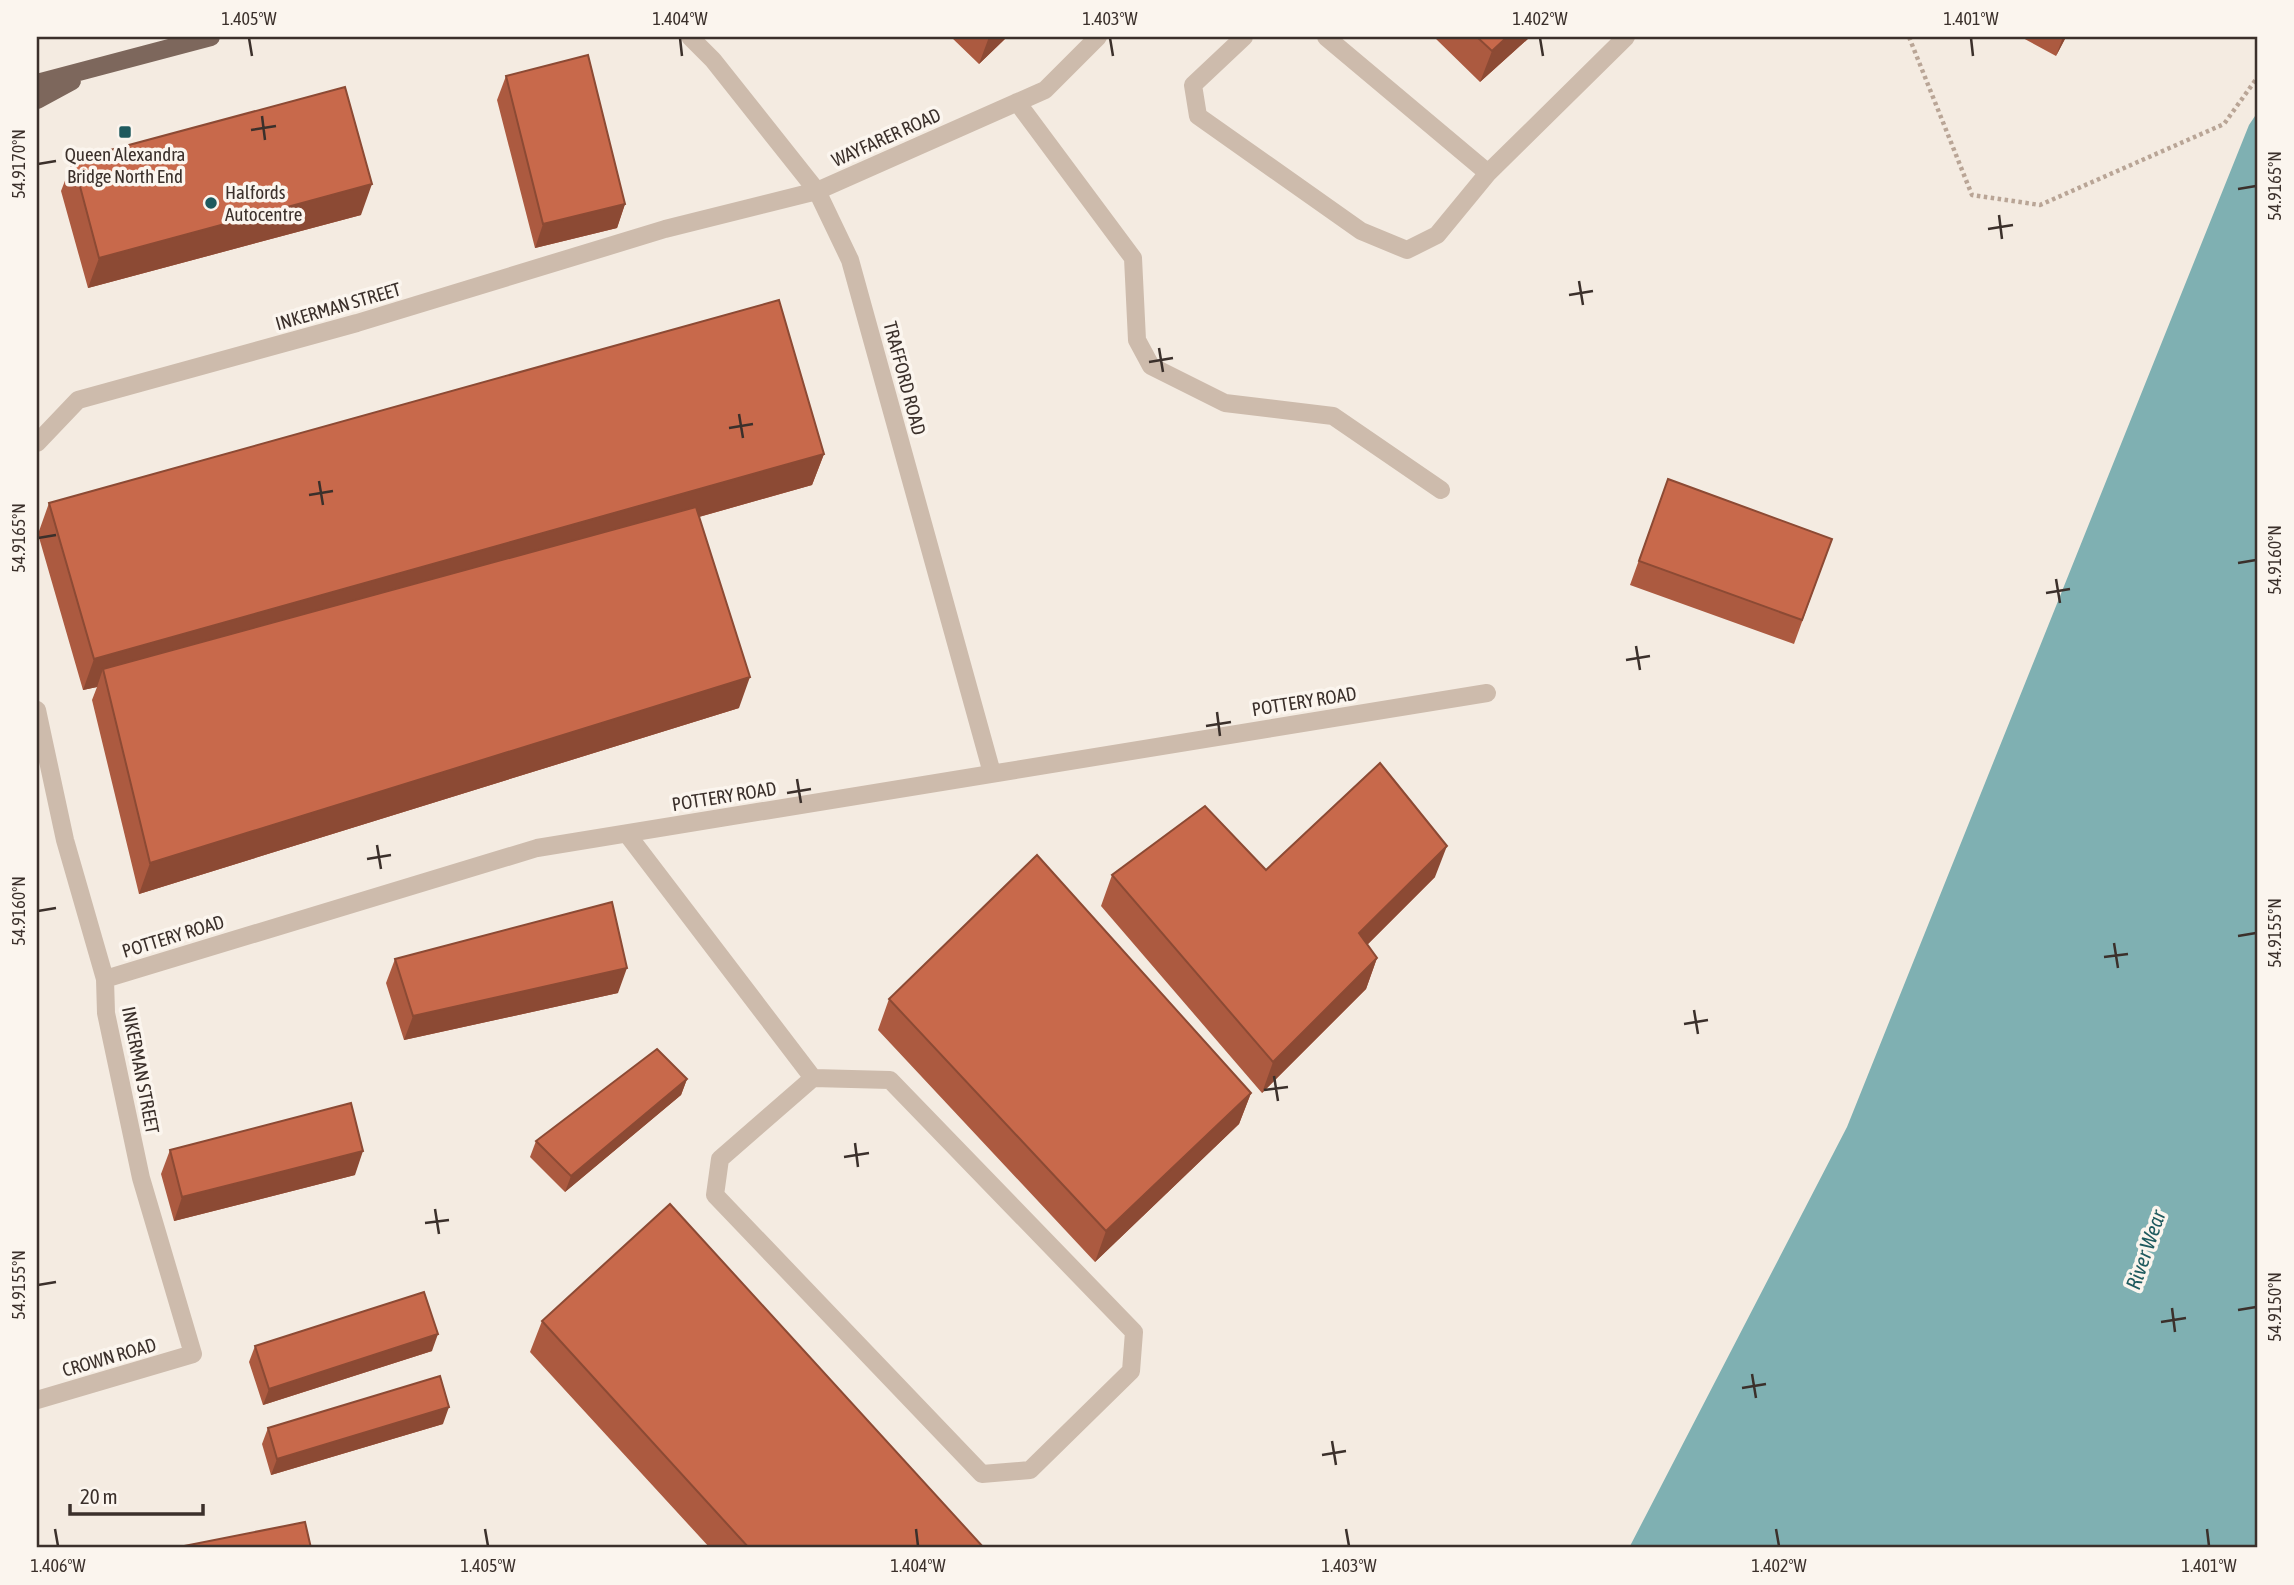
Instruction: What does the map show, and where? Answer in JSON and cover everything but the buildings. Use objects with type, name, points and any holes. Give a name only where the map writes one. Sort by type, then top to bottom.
[{"type":"main road","points":[[37,83],[211,37]]},
{"type":"main road","points":[[37,100],[90,71]]},
{"type":"street","name":"TRAFFORD ROAD","points":[[690,37],[713,60],[817,191],[850,260],[992,774]]},
{"type":"street","name":"WAYFARER ROAD","points":[[666,229],[817,191],[1045,90],[1098,37]]},
{"type":"street","points":[[1244,37],[1194,85],[1198,116],[1361,231],[1407,250],[1437,235],[1488,173],[1626,37]]},
{"type":"street","points":[[1326,37],[1488,173]]},
{"type":"street","points":[[1017,102],[1133,258],[1137,340],[1151,366],[1225,403],[1333,416],[1441,490]]},
{"type":"street","name":"INKERMAN STREET","points":[[37,443],[78,400],[357,323],[666,229]]},
{"type":"street","name":"POTTERY ROAD","points":[[105,979],[537,848],[1487,693]]},
{"type":"street","name":"INKERMAN STREET","points":[[37,710],[65,840],[105,979],[106,1013],[141,1178],[193,1354]]},
{"type":"street","points":[[626,834],[813,1078]]},
{"type":"street","points":[[813,1078],[890,1080],[1134,1332],[1131,1371],[1030,1470],[982,1474],[715,1195],[720,1159],[813,1078]]},
{"type":"street","name":"CROWN ROAD","points":[[37,1400],[193,1354]]},
{"type":"path","points":[[1909,37],[1972,195],[2040,205],[2224,124],[2257,78]]},
{"type":"water","name":"River Wear","points":[[2257,113],[2257,1548],[1629,1548],[1847,1127],[2249,125]]},
{"type":"place","name":"Queen Alexandra Bridge North End","points":[[125,132]]},
{"type":"place","name":"Halfords Autocentre","points":[[211,203]]}]
